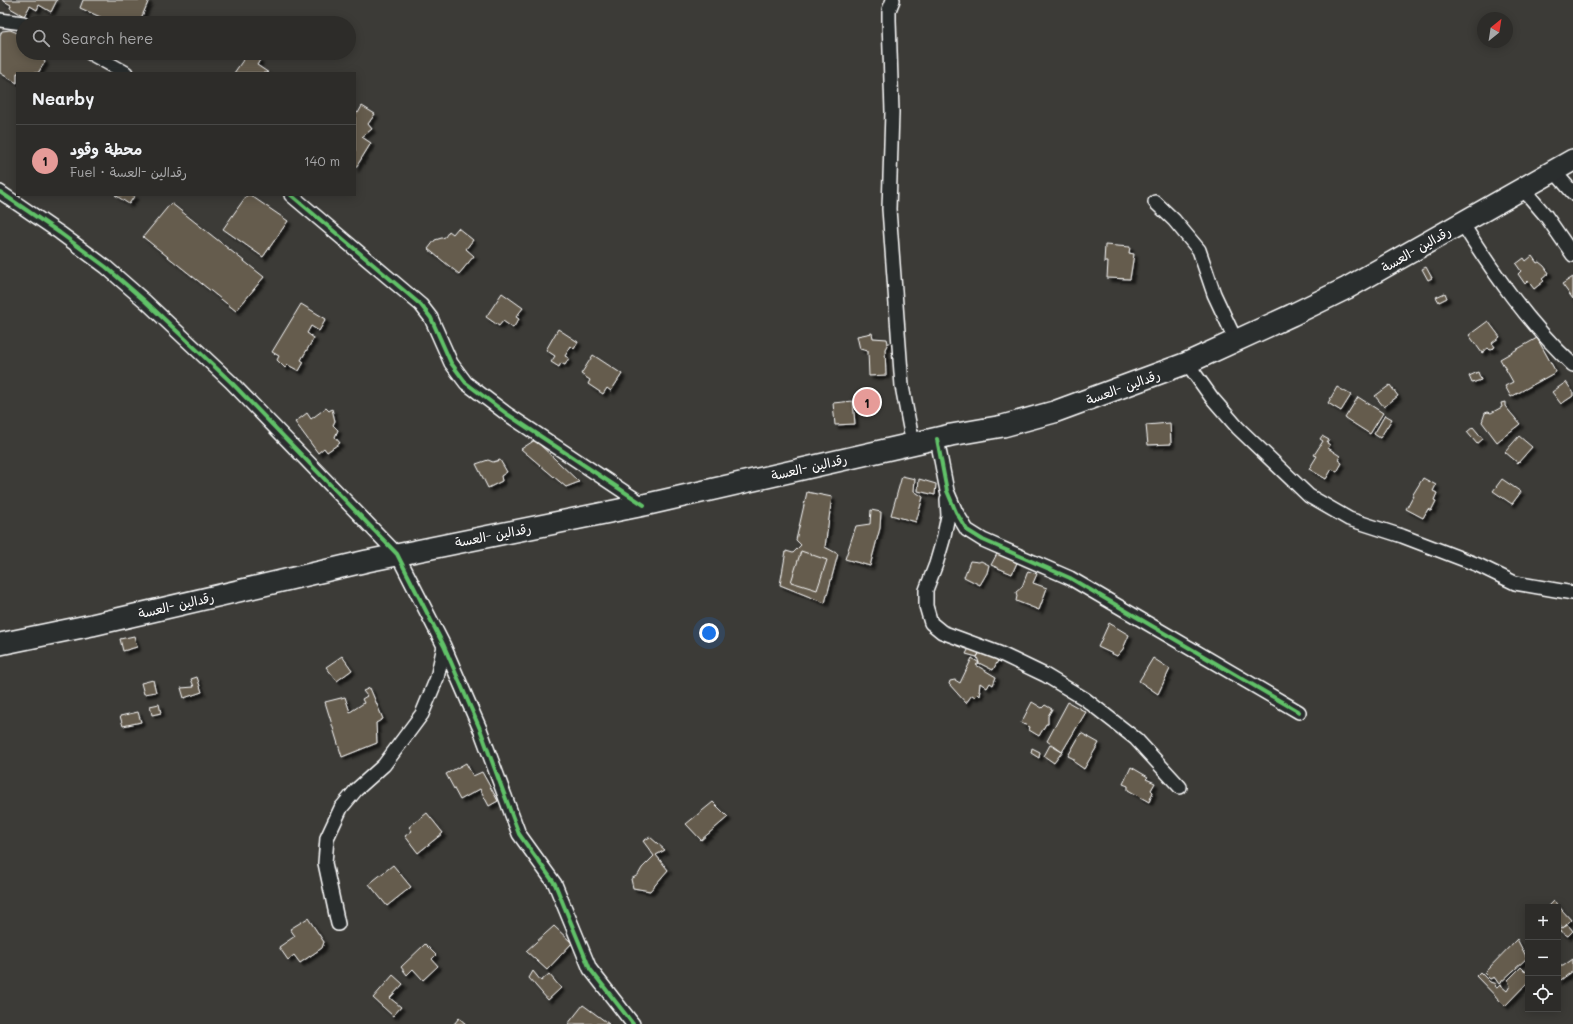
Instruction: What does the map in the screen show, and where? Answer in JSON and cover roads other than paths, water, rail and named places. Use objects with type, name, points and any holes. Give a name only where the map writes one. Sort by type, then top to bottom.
[{"type":"main road","name":"رقدالين -العسة","points":[[0,644],[92,625],[397,554],[644,504],[913,444],[1002,426],[1054,412],[1187,363],[1347,288],[1573,160]]},
{"type":"street","points":[[893,0],[889,15],[892,112],[889,208],[902,386],[913,444]]},
{"type":"street","points":[[0,20],[16,22]]},
{"type":"street","points":[[103,60],[124,72]]},
{"type":"street","points":[[1554,171],[1573,193]]},
{"type":"street","points":[[1523,189],[1546,216],[1573,255]]},
{"type":"street","points":[[0,192],[106,267],[146,302],[231,382],[397,554],[444,646],[480,729],[519,834],[555,884],[590,969],[633,1024]]},
{"type":"street","points":[[292,196],[421,305],[431,318],[451,363],[466,383],[507,414],[644,504]]},
{"type":"street","points":[[1154,202],[1174,220],[1199,250],[1214,294],[1236,341]]},
{"type":"street","points":[[1462,223],[1494,274],[1542,335],[1573,365]]},
{"type":"street","points":[[1187,363],[1212,398],[1238,428],[1309,496],[1349,519],[1402,536],[1478,565],[1515,582],[1573,593]]},
{"type":"street","points":[[937,439],[947,491],[948,516],[936,564],[926,590],[926,606],[931,623],[942,632],[999,653],[1045,675],[1085,699],[1136,739],[1180,787]]},
{"type":"street","points":[[947,491],[956,512],[967,530],[983,540],[1070,578],[1299,712]]},
{"type":"street","points":[[338,924],[325,863],[327,838],[341,808],[356,790],[384,765],[422,714],[437,678],[444,646]]},
{"type":"place","name":"محطة وقود","points":[[867,402]]}]
